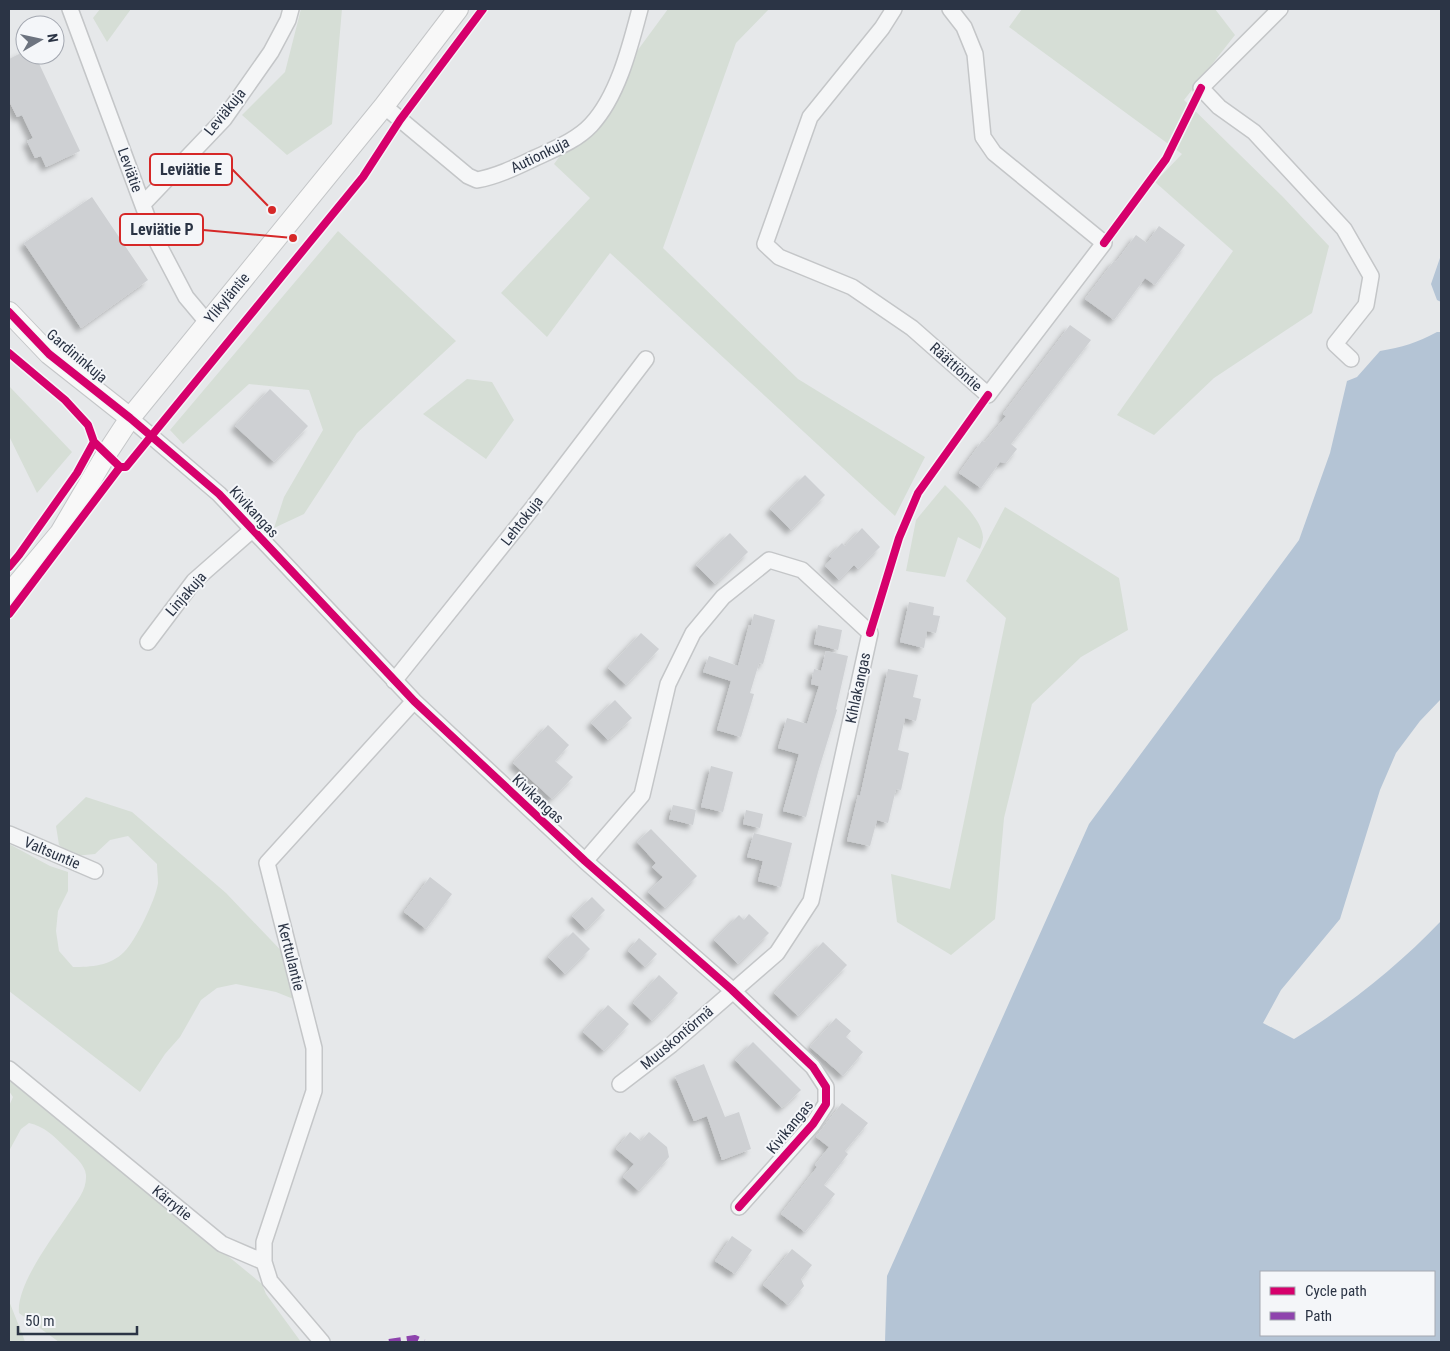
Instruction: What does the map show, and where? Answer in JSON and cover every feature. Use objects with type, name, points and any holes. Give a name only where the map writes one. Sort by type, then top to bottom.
[{"type":"main road","name":"Ylikyläntie","points":[[9,594],[60,533],[130,418],[384,106],[458,9]]},
{"type":"main road","name":"Gardininkuja","points":[[9,312],[49,354],[130,418]]},
{"type":"street","name":"Leviätie","points":[[70,9],[156,238],[186,297],[207,322]]},
{"type":"street","name":"Leviäkuja","points":[[143,204],[224,118],[271,52],[288,20],[291,9]]},
{"type":"street","name":"Autionkuja","points":[[384,106],[468,176],[478,180],[504,172],[568,143],[591,125],[612,94],[633,37],[640,9]]},
{"type":"street","name":"Räättiöntie","points":[[894,9],[882,28],[810,117],[765,244],[779,257],[852,287],[912,328],[988,396],[1104,243],[994,153],[983,137],[975,54],[964,27],[950,9]]},
{"type":"street","points":[[1280,9],[1201,88],[1219,107],[1254,132],[1344,229],[1370,276],[1366,305],[1335,344],[1351,359]]},
{"type":"street","name":"Lehtokuja","points":[[394,681],[534,506],[646,359]]},
{"type":"street","name":"Kivikangas","points":[[130,418],[219,494],[414,701],[585,861],[732,990],[813,1067],[826,1087],[826,1104],[813,1124],[739,1207]]},
{"type":"street","name":"Linjakuja","points":[[148,642],[194,581],[252,530]]},
{"type":"street","name":"Kihlakangas","points":[[585,861],[642,795],[668,684],[693,632],[723,597],[769,560],[802,570],[870,633],[811,901],[777,953],[732,990]]},
{"type":"street","name":"Kerttulantie","points":[[264,1262],[264,1242],[314,1091],[314,1048],[267,863],[414,701]]},
{"type":"street","name":"Valtsuntie","points":[[9,834],[95,871]]},
{"type":"street","name":"Muuskontörmä","points":[[620,1084],[671,1045],[732,990]]},
{"type":"street","name":"Kärrytie","points":[[9,1069],[222,1244],[264,1262]]},
{"type":"street","points":[[264,1262],[270,1281],[322,1342]]},
{"type":"shaded area","points":[[100,9],[131,9],[107,42],[93,18]]},
{"type":"shaded area","points":[[301,9],[342,9],[332,124],[287,155],[242,115],[285,72]]},
{"type":"shaded area","points":[[668,9],[769,9],[736,43],[663,248],[798,379],[925,457],[895,516],[610,253],[547,337],[501,293],[590,198],[554,164]]},
{"type":"shaded area","points":[[1022,9],[1215,9],[1235,35],[1184,100],[1283,197],[1329,246],[1312,313],[1214,378],[1154,435],[1117,415],[1233,251],[1155,182],[1182,154],[1009,27]]},
{"type":"shaded area","points":[[338,231],[456,341],[357,433],[304,514],[274,528],[284,497],[323,430],[309,390],[249,384],[183,444],[170,430]]},
{"type":"shaded area","points":[[467,379],[492,382],[514,420],[486,459],[423,414]]},
{"type":"shaded area","points":[[9,386],[72,452],[37,493],[9,436]]},
{"type":"shaded area","points":[[945,485],[974,516],[982,530],[983,537],[980,549],[958,537],[945,577],[906,571],[916,520]]},
{"type":"shaded area","points":[[1005,507],[1119,578],[1128,630],[1081,657],[1032,704],[1004,818],[995,919],[951,955],[897,922],[891,874],[950,889],[1006,618],[966,581]]},
{"type":"shaded area","points":[[86,797],[132,812],[226,893],[291,961],[296,1000],[276,992],[236,984],[217,988],[201,1000],[180,1037],[165,1054],[140,1092],[9,991],[9,844],[50,866],[68,872],[68,891],[58,911],[56,931],[59,951],[73,967],[100,965],[119,957],[134,939],[153,899],[158,883],[157,864],[128,836],[110,840],[95,854],[74,856],[59,845],[56,826]]},
{"type":"shaded area","points":[[9,1076],[262,1284],[266,1294],[301,1342],[59,1342],[19,1313],[23,1289],[29,1275],[81,1195],[85,1186],[86,1175],[81,1163],[58,1140],[49,1132],[34,1124],[29,1123],[21,1129],[9,1151],[9,1106],[13,1097],[9,1091]]},
{"type":"shaded area","points":[[9,1301],[23,1336],[25,1342],[9,1342]]},
{"type":"water","points":[[1441,255],[1441,302],[1437,300],[1431,284]]},
{"type":"water","points":[[1441,332],[1441,699],[1420,721],[1396,753],[1380,790],[1340,919],[1281,990],[1263,1023],[1294,1039],[1314,1027],[1372,984],[1408,954],[1441,921],[1441,1342],[885,1342],[887,1276],[1089,824],[1299,540],[1330,453],[1347,381],[1357,377],[1380,351]]},
{"type":"building","points":[[15,56],[15,65],[40,65],[80,151],[46,167],[41,156],[35,158],[27,141],[33,138],[22,115],[17,117],[9,101],[9,59]]},
{"type":"building","points":[[92,197],[148,280],[81,328],[24,243]]},
{"type":"building","points":[[1159,226],[1185,245],[1155,285],[1145,278],[1114,320],[1085,299],[1136,235],[1147,243]]},
{"type":"building","points":[[1070,325],[1091,340],[1011,444],[1017,449],[1006,463],[1000,462],[981,488],[959,473],[982,441],[985,442],[1006,416],[1003,414]]},
{"type":"building","points":[[270,389],[308,426],[274,462],[235,426]]},
{"type":"building","points":[[805,475],[825,495],[791,530],[770,509]]},
{"type":"building","points":[[862,528],[880,547],[858,569],[854,565],[839,580],[825,566],[832,558],[829,556],[842,543],[845,546]]},
{"type":"building","points":[[730,533],[748,552],[715,584],[696,565]]},
{"type":"building","points":[[909,602],[934,607],[933,615],[940,616],[936,633],[927,631],[924,648],[900,642]]},
{"type":"building","points":[[754,614],[775,620],[763,664],[759,663],[750,693],[754,694],[741,737],[717,730],[731,681],[703,672],[709,656],[738,666],[749,625],[751,625]]},
{"type":"building","points":[[818,625],[842,630],[838,650],[814,644]]},
{"type":"building","points":[[641,633],[659,649],[626,685],[608,668]]},
{"type":"building","points":[[826,651],[848,656],[837,710],[806,817],[783,811],[799,754],[778,748],[787,718],[807,724],[819,686],[811,684],[814,669],[821,671]]},
{"type":"building","points":[[888,669],[918,675],[913,697],[921,699],[916,721],[905,718],[898,750],[909,753],[901,790],[896,789],[888,823],[877,820],[870,846],[847,841],[858,795],[860,796]]},
{"type":"building","points":[[615,700],[632,718],[608,740],[591,723]]},
{"type":"building","points":[[548,725],[569,745],[555,761],[573,777],[552,799],[513,763]]},
{"type":"building","points":[[711,766],[733,772],[723,812],[701,807]]},
{"type":"building","points":[[673,805],[696,810],[693,825],[669,819]]},
{"type":"building","points":[[746,810],[763,814],[760,828],[743,824]]},
{"type":"building","points":[[651,829],[697,876],[665,908],[648,892],[663,877],[652,867],[656,863],[637,842]]},
{"type":"building","points":[[754,833],[792,843],[781,887],[758,881],[763,861],[747,857]]},
{"type":"building","points":[[430,877],[452,894],[426,929],[404,912]]},
{"type":"building","points":[[592,897],[605,910],[586,930],[572,916]]},
{"type":"building","points":[[749,914],[769,933],[738,964],[714,940],[739,915],[744,920]]},
{"type":"building","points":[[573,932],[590,949],[565,974],[548,957]]},
{"type":"building","points":[[639,938],[657,954],[645,967],[628,951]]},
{"type":"building","points":[[823,942],[847,965],[798,1016],[774,993]]},
{"type":"building","points":[[659,975],[678,993],[652,1021],[633,1003]]},
{"type":"building","points":[[608,1005],[629,1024],[604,1051],[583,1032]]},
{"type":"building","points":[[836,1018],[851,1031],[846,1037],[863,1052],[843,1076],[810,1047]]},
{"type":"building","points":[[753,1042],[801,1090],[782,1108],[735,1060]]},
{"type":"building","points":[[704,1064],[725,1117],[739,1112],[751,1149],[722,1160],[707,1116],[694,1121],[675,1076]]},
{"type":"building","points":[[842,1103],[868,1123],[845,1151],[848,1154],[824,1185],[835,1194],[805,1232],[781,1214],[817,1167],[815,1165],[829,1147],[816,1137]]},
{"type":"building","points":[[630,1132],[641,1141],[649,1132],[667,1147],[669,1157],[639,1191],[623,1177],[634,1164],[616,1149]]},
{"type":"building","points":[[732,1236],[752,1250],[735,1274],[715,1261]]},
{"type":"building","points":[[792,1249],[812,1265],[801,1279],[804,1286],[788,1305],[763,1285]]},
{"type":"marked path","points":[[389,1342],[415,1338],[424,1342]]},
{"type":"cycle path","points":[[9,614],[120,467],[126,467],[363,177],[400,120],[483,9]]},
{"type":"cycle path","points":[[1104,243],[1166,159],[1201,88]]},
{"type":"cycle path","points":[[9,312],[49,354],[130,418],[219,494],[414,701],[585,861],[732,990],[813,1067],[826,1087],[826,1104],[813,1124],[739,1207]]},
{"type":"cycle path","points":[[9,353],[65,400],[88,425],[94,442],[120,467]]},
{"type":"cycle path","points":[[870,633],[899,538],[918,493],[988,395]]},
{"type":"cycle path","points":[[9,567],[77,473],[94,442]]},
{"type":"place","name":"Leviätie E","points":[[272,210]]},
{"type":"place","name":"Leviätie P","points":[[293,238]]}]
